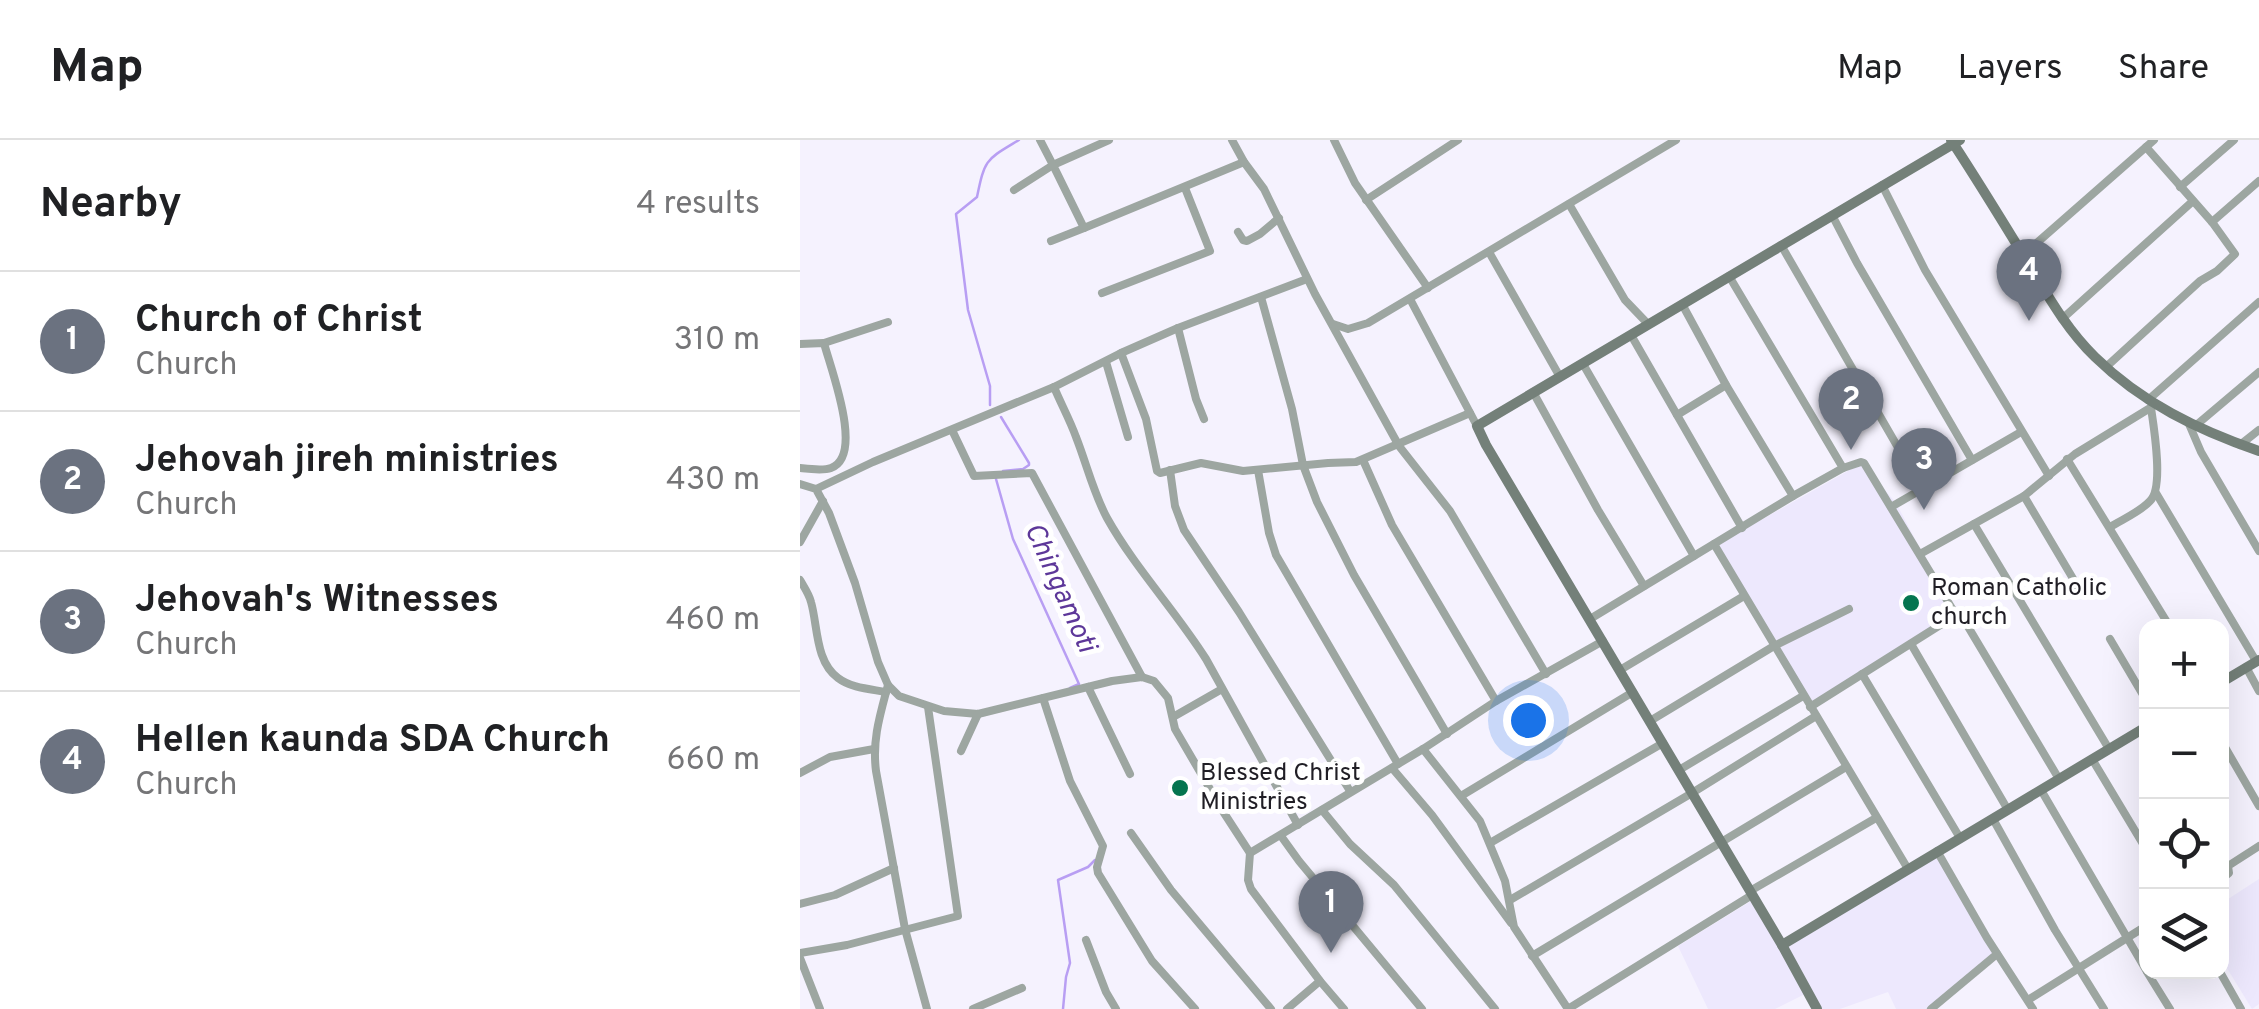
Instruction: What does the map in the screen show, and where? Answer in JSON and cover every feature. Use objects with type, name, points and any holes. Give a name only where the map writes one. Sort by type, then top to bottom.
[{"type":"main road","points":[[1817,1009],[1477,426],[1955,141],[2062,319],[2082,343],[2151,404],[2259,451]]},
{"type":"main road","points":[[2229,678],[2254,663]]},
{"type":"main road","points":[[1782,946],[2139,732]]},
{"type":"street","points":[[1040,140],[1084,228]]},
{"type":"street","points":[[1014,190],[1053,165],[1109,140]]},
{"type":"street","points":[[1232,140],[1264,190],[1330,323],[1399,446],[1450,511],[1546,674]]},
{"type":"street","points":[[1334,140],[1366,200],[1428,288]]},
{"type":"street","points":[[1366,200],[1458,140]]},
{"type":"street","points":[[1330,323],[1354,328],[1368,323],[1676,140]]},
{"type":"street","points":[[2023,255],[2154,140]]},
{"type":"street","points":[[2180,187],[2234,140]]},
{"type":"street","points":[[2106,367],[2200,281],[2233,257],[2235,251],[2146,148]]},
{"type":"street","points":[[1051,241],[1244,162]]},
{"type":"street","points":[[2212,222],[2259,181]]},
{"type":"street","points":[[1882,185],[1926,270],[2049,476]]},
{"type":"street","points":[[1102,293],[1210,251],[1185,188]]},
{"type":"street","points":[[2062,319],[2193,201]]},
{"type":"street","points":[[1570,204],[1625,300],[1648,324]]},
{"type":"street","points":[[1832,215],[1972,460]]},
{"type":"street","points":[[1238,232],[1247,241],[1279,218]]},
{"type":"street","points":[[1781,245],[1922,489]]},
{"type":"street","points":[[1490,252],[1560,377]]},
{"type":"street","points":[[1729,276],[1843,468]]},
{"type":"street","points":[[800,484],[816,489],[1054,387],[1178,328],[1307,278]]},
{"type":"street","points":[[1261,298],[1317,502],[1354,575],[1447,734]]},
{"type":"street","points":[[1410,298],[1477,426]]},
{"type":"street","points":[[1920,554],[2024,496],[2068,459],[2151,404],[2259,302]]},
{"type":"street","points":[[1682,304],[1793,496]]},
{"type":"street","points":[[800,344],[824,343],[888,322]]},
{"type":"street","points":[[1178,328],[1204,418]]},
{"type":"street","points":[[1630,335],[1742,528]]},
{"type":"street","points":[[800,468],[830,469],[836,465],[847,440],[824,343]]},
{"type":"street","points":[[1121,354],[1146,419],[1160,473],[1201,463],[1232,470],[1258,470],[1362,460],[1470,413]]},
{"type":"street","points":[[1106,362],[1128,436]]},
{"type":"street","points":[[1583,364],[1694,556]]},
{"type":"street","points":[[2259,372],[2192,425],[2200,452],[2259,551]]},
{"type":"street","points":[[1677,415],[1726,384]]},
{"type":"street","points":[[1054,387],[1108,518],[1141,571],[1192,636],[1298,825]]},
{"type":"street","points":[[1533,392],[1644,586]]},
{"type":"street","points":[[2151,404],[2156,493],[2207,575],[2254,663],[2259,691]]},
{"type":"street","points":[[952,430],[974,476],[1032,473],[1142,677]]},
{"type":"street","points":[[2240,445],[2259,430]]},
{"type":"street","points":[[1891,507],[2022,432]]},
{"type":"street","points":[[2068,459],[2166,619]]},
{"type":"street","points":[[1362,460],[1392,525],[1496,702]]},
{"type":"street","points":[[1590,618],[1793,496],[1843,468],[1864,463],[2059,780]]},
{"type":"street","points":[[1170,470],[1175,506],[1184,530],[1240,612],[1350,791]]},
{"type":"street","points":[[1258,470],[1276,555],[1395,766],[1512,924],[1568,1009],[1876,818]]},
{"type":"street","points":[[816,489],[855,583],[887,688],[874,749],[905,929],[928,1009]]},
{"type":"street","points":[[2110,527],[2149,502],[2156,493]]},
{"type":"street","points":[[2024,496],[2078,588]]},
{"type":"street","points":[[800,542],[823,501]]},
{"type":"street","points":[[1974,524],[2109,749]]},
{"type":"street","points":[[1714,544],[1908,870]]},
{"type":"street","points":[[800,580],[812,603],[816,636],[835,676],[854,685],[887,688],[928,707],[978,714],[1088,687],[1142,677],[1154,681],[1168,698],[1174,729],[1250,852],[1251,889],[1344,1009]]},
{"type":"street","points":[[1620,670],[1744,596]]},
{"type":"street","points":[[1650,721],[1774,646],[1849,609]]},
{"type":"street","points":[[1810,706],[1956,615]]},
{"type":"street","points":[[2110,638],[2139,688]]},
{"type":"street","points":[[1250,852],[1603,641]]},
{"type":"street","points":[[1911,644],[2008,810]]},
{"type":"street","points":[[1862,674],[1960,838]]},
{"type":"street","points":[[1088,687],[1130,774]]},
{"type":"street","points":[[1173,717],[1222,688]]},
{"type":"street","points":[[1460,796],[1633,692]]},
{"type":"street","points":[[1679,770],[1803,696]]},
{"type":"street","points":[[1044,698],[1070,781],[1104,846],[1096,870],[1152,960],[1195,1009]]},
{"type":"street","points":[[820,1009],[800,955],[959,914],[928,707]]},
{"type":"street","points":[[961,751],[978,714]]},
{"type":"street","points":[[1510,900],[1816,716]]},
{"type":"street","points":[[1490,843],[1663,743]]},
{"type":"street","points":[[800,774],[830,757],[874,749]]},
{"type":"street","points":[[1424,749],[1480,820],[1505,881],[1512,924]]},
{"type":"street","points":[[2229,754],[2259,806]]},
{"type":"street","points":[[2092,759],[2139,838]]},
{"type":"street","points":[[1532,956],[1846,767]]},
{"type":"street","points":[[2040,790],[2139,957]]},
{"type":"street","points":[[1322,810],[1350,844],[1394,885],[1495,1009]]},
{"type":"street","points":[[1992,819],[2104,1009]]},
{"type":"street","points":[[1130,833],[1171,890],[1271,1009]]},
{"type":"street","points":[[1281,836],[1422,1009]]},
{"type":"street","points":[[2229,865],[2259,846]]},
{"type":"street","points":[[1937,852],[2030,1006],[2079,966],[2139,931]]},
{"type":"street","points":[[800,904],[894,868]]},
{"type":"street","points":[[1086,940],[1116,1009]]},
{"type":"street","points":[[1931,1009],[1998,954]]},
{"type":"street","points":[[2152,979],[2170,1009]]},
{"type":"street","points":[[2224,979],[2241,1009]]},
{"type":"street","points":[[1287,1009],[1320,981]]},
{"type":"street","points":[[974,1009],[1022,988]]},
{"type":"shaded area","points":[[1862,463],[1896,503],[1957,618],[1814,708],[1717,545]]},
{"type":"shaded area","points":[[1940,853],[1998,956],[1933,1009],[1896,1009],[1888,992],[1840,1009],[1818,1009],[1809,992],[1775,1009],[1708,1009],[1678,946],[1756,898],[1783,945]]},
{"type":"shaded area","points":[[2259,879],[2259,1004],[2252,1009],[2229,971],[2229,898]]},
{"type":"waterway","points":[[990,405],[990,386],[968,310],[956,214],[977,197],[989,161],[1019,140]]},
{"type":"waterway","name":"Chingamoti","points":[[1001,417],[1029,463],[1023,469],[1003,471]]},
{"type":"waterway","name":"Chingamoti","points":[[996,479],[1013,539],[1079,684],[1070,688]]},
{"type":"waterway","name":"Chingamoti","points":[[1063,1009],[1070,963],[1058,880],[1095,860]]},
{"type":"place","name":"Hellen kaunda SDA Church","points":[[2029,321]]},
{"type":"place","name":"Jehovah jireh ministries","points":[[1851,450]]},
{"type":"place","name":"Jehovah's Witnesses","points":[[1924,510]]},
{"type":"place","name":"Roman Catholic church","points":[[1911,603]]},
{"type":"place","name":"Blessed Christ Ministries","points":[[1180,788]]},
{"type":"place","name":"Church of Christ","points":[[1331,953]]}]
